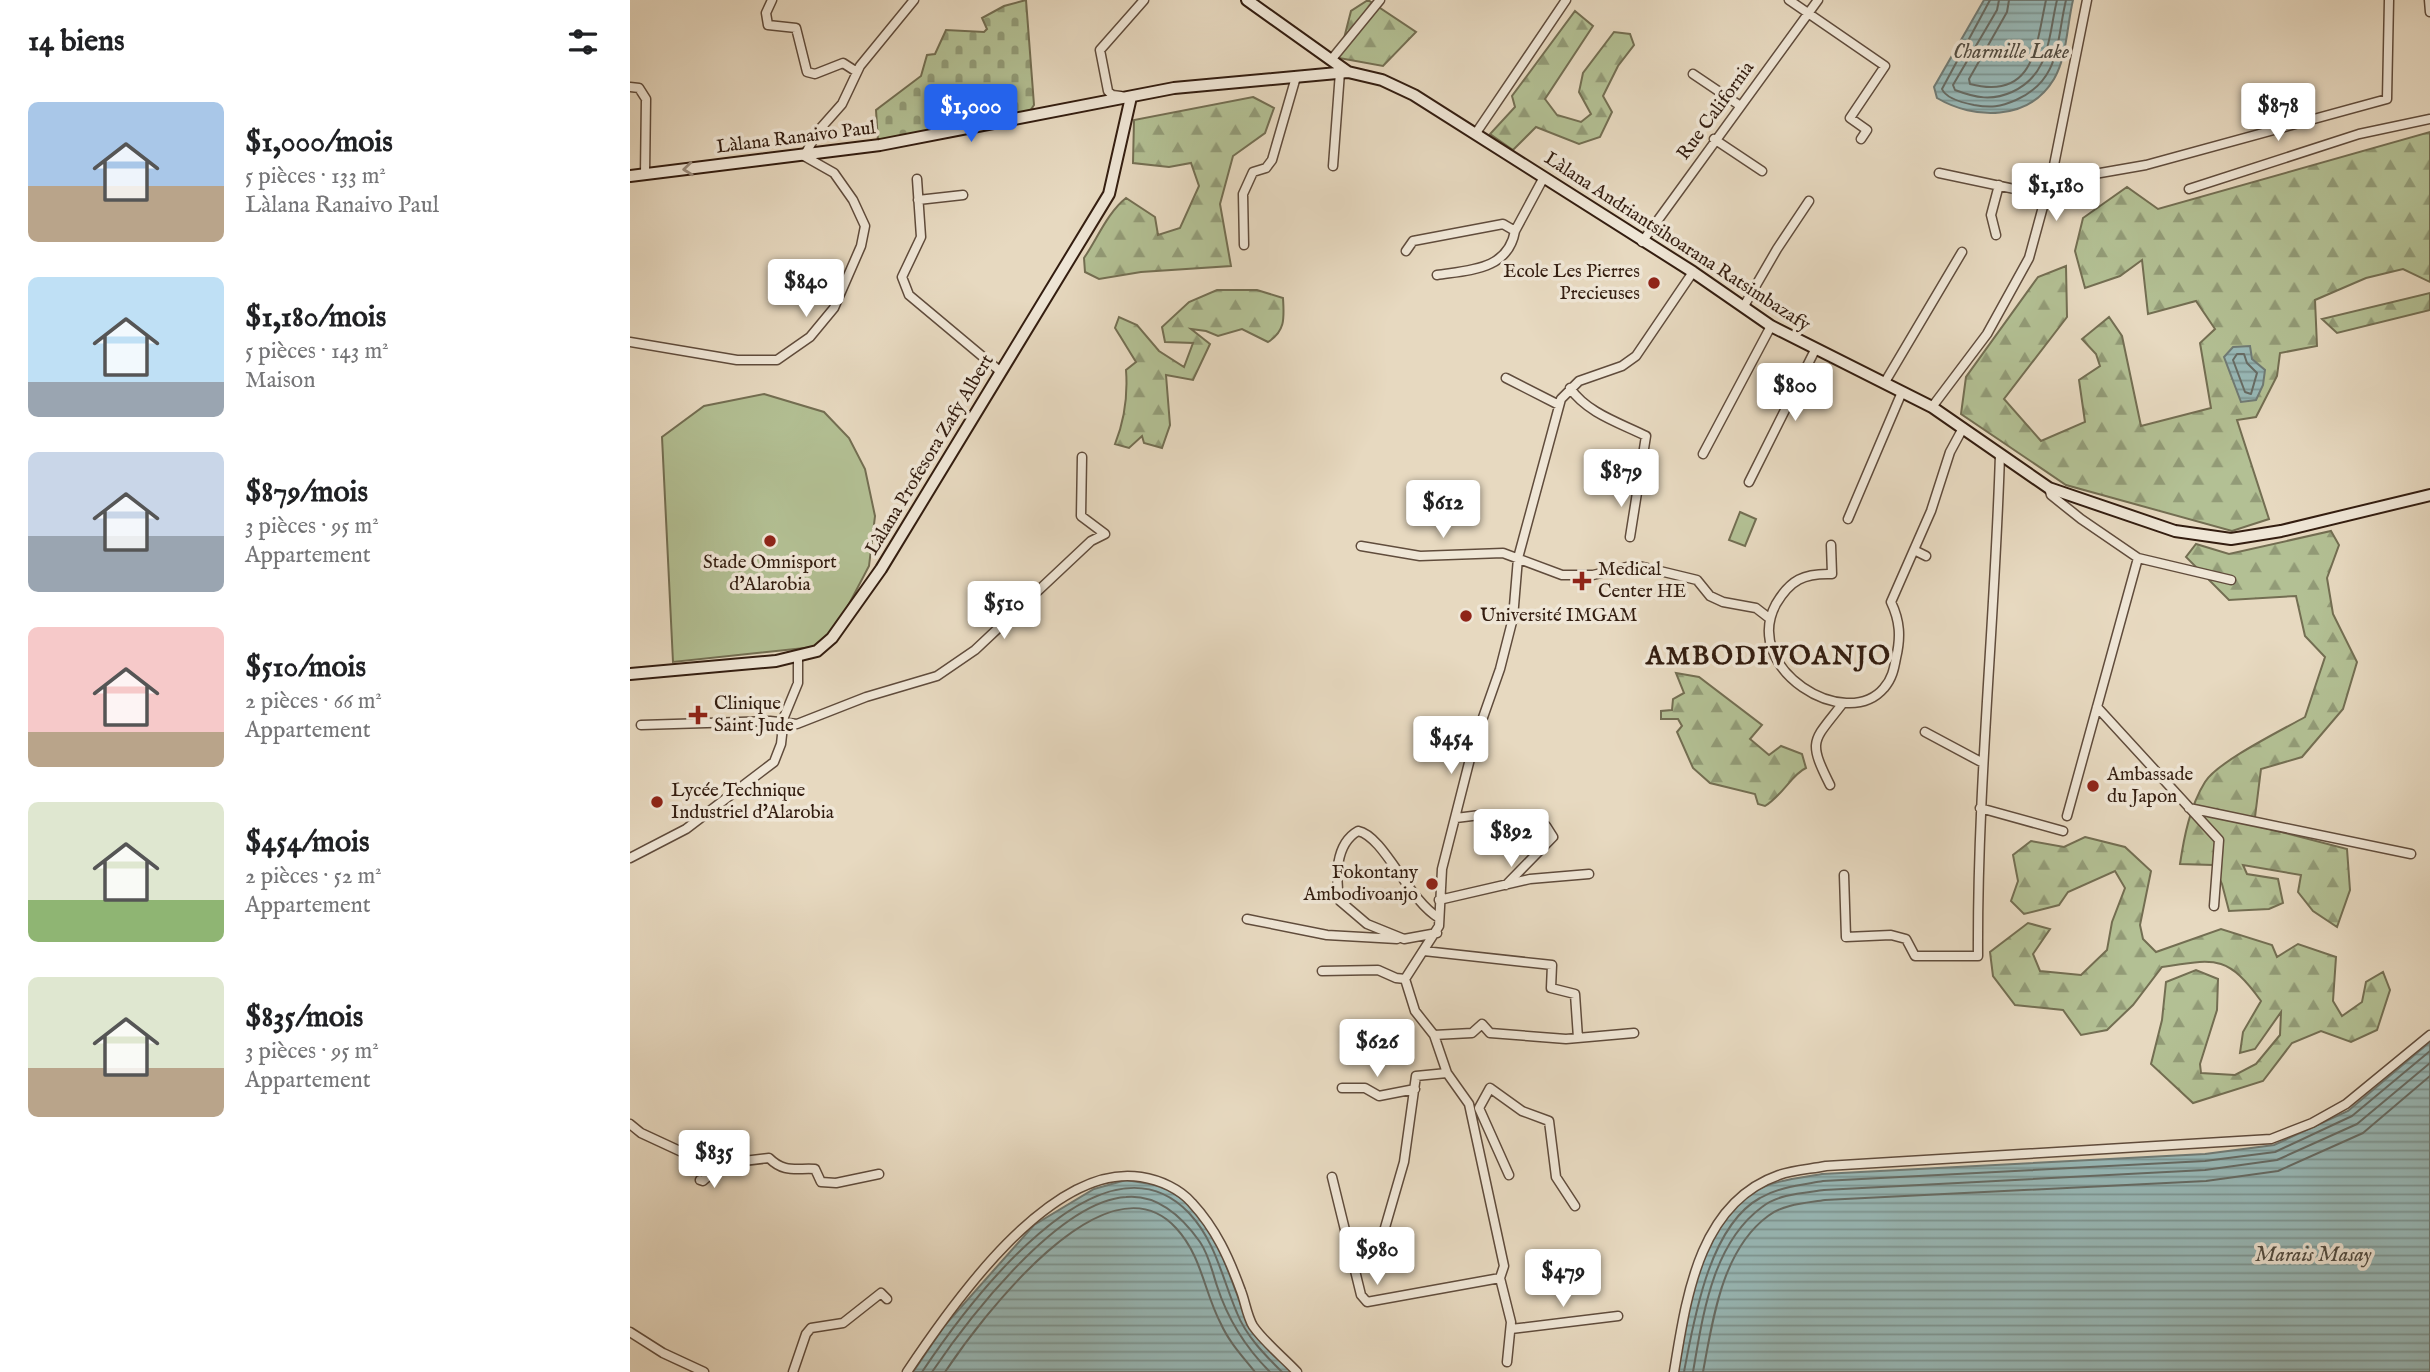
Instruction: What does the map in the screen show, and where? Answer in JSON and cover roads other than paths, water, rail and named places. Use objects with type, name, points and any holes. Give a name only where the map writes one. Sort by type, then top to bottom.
[{"type":"main road","points":[[1247,0],[1344,72]]},
{"type":"main road","name":"Làlana Andriantsihoarana Ratsimbazafy","points":[[1131,97],[1174,88],[1344,72],[1382,80],[1476,133],[1642,242],[1693,272],[1771,326],[1931,407],[2049,488],[2175,531],[2231,539],[2281,531],[2430,495]]},
{"type":"main road","name":"Làlana Ranaivo Paul","points":[[630,176],[880,145],[1131,97]]},
{"type":"main road","name":"Làlana Profesora Zafy Albert","points":[[630,674],[798,657],[817,651],[832,638],[855,609],[1109,194],[1131,97]]},
{"type":"street","points":[[772,0],[766,13],[768,25],[796,28],[807,72],[815,74],[843,64],[857,72]]},
{"type":"street","points":[[630,342],[737,360],[777,360],[810,337],[834,308],[861,246],[865,226],[853,200],[834,173],[804,156],[819,130],[842,104],[857,72],[914,0]]},
{"type":"street","points":[[1131,97],[1112,95],[1108,91],[1100,50],[1144,0]]},
{"type":"street","points":[[1331,60],[1380,0]]},
{"type":"street","points":[[1476,133],[1566,0]]},
{"type":"street","points":[[1788,0],[1885,66],[1850,118],[1867,130],[1861,139]]},
{"type":"street","name":"Rue California","points":[[1642,242],[1714,139],[1818,0]]},
{"type":"street","points":[[1931,407],[1987,334],[2029,258],[2053,170],[2087,0]]},
{"type":"street","points":[[2053,170],[2083,176],[2146,165],[2387,99],[2389,0]]},
{"type":"street","points":[[2429,0],[2430,12]]},
{"type":"street","points":[[1333,166],[1344,72]]},
{"type":"street","points":[[1693,74],[1739,106]]},
{"type":"street","points":[[1244,245],[1243,194],[1253,172],[1266,168],[1272,160],[1296,77]]},
{"type":"street","points":[[630,87],[639,88],[646,99],[645,174]]},
{"type":"street","points":[[2189,188],[2359,134],[2430,119]]},
{"type":"street","points":[[1714,139],[1762,171]]},
{"type":"street","points":[[1939,173],[2046,196]]},
{"type":"street","points":[[1437,275],[1495,262],[1512,247],[1515,231],[1544,177]]},
{"type":"street","points":[[916,179],[921,237],[902,277],[909,295],[1001,372]]},
{"type":"street","points":[[1996,235],[1991,215],[1999,186]]},
{"type":"street","points":[[918,200],[963,195]]},
{"type":"street","points":[[1744,306],[1782,241],[1810,201]]},
{"type":"street","points":[[1406,251],[1413,241],[1503,224],[1515,231]]},
{"type":"street","points":[[1885,382],[1962,252]]},
{"type":"street","points":[[1405,979],[1437,933],[1442,869],[1474,743],[1500,669],[1513,618],[1518,558],[1559,405],[1570,388],[1579,381],[1622,366],[1636,356],[1693,272]]},
{"type":"street","points":[[1703,454],[1771,326]]},
{"type":"street","points":[[1749,482],[1815,350]]},
{"type":"street","points":[[1506,378],[1559,405]]},
{"type":"street","points":[[1570,388],[1597,412],[1646,436],[1630,537]]},
{"type":"street","points":[[1849,519],[1902,392]]},
{"type":"street","points":[[1830,545],[1832,574],[1801,576],[1782,593],[1769,618],[1769,645],[1777,664],[1808,692],[1843,703],[1863,701],[1884,689],[1892,676],[1899,645],[1899,620],[1891,602],[1931,511],[1941,472],[1964,428]]},
{"type":"street","points":[[1844,875],[1846,937],[1891,935],[1906,939],[1915,956],[1978,956],[1980,808],[1998,555],[2000,454]]},
{"type":"street","points":[[641,725],[770,721],[797,724],[866,697],[937,676],[975,650],[1091,541],[1105,534],[1081,516],[1082,457]]},
{"type":"street","points":[[2049,488],[2051,495],[2081,519],[2137,558],[2231,580]]},
{"type":"street","points":[[1361,546],[1420,556],[1479,552],[1518,558],[1563,575],[1593,575],[1635,565],[1698,580],[1710,596],[1723,602],[1756,608],[1769,618]]},
{"type":"street","points":[[1914,550],[1926,556]]},
{"type":"street","points":[[2067,816],[2137,558]]},
{"type":"street","points":[[630,858],[686,829],[774,762],[783,724],[798,683],[798,657]]},
{"type":"street","points":[[1830,785],[1815,754],[1815,740],[1843,703]]},
{"type":"street","points":[[2097,708],[2218,840],[2214,906]]},
{"type":"street","points":[[1925,732],[1983,763]]},
{"type":"street","points":[[1980,808],[2063,831]]},
{"type":"street","points":[[2189,808],[2411,854]]},
{"type":"street","points":[[1456,818],[1480,814],[1546,826],[1553,837],[1506,885]]},
{"type":"street","points":[[1404,939],[1367,924],[1340,901],[1337,874],[1343,850],[1352,834],[1358,831],[1372,835],[1427,911],[1440,918]]},
{"type":"street","points":[[1440,900],[1506,885],[1589,874]]},
{"type":"street","points":[[1247,919],[1327,935],[1404,939],[1437,933]]},
{"type":"street","points":[[1424,951],[1552,965],[1551,988],[1575,994],[1578,1038]]},
{"type":"street","points":[[1322,971],[1378,970],[1405,979]]},
{"type":"street","points":[[1405,979],[1415,1011],[1434,1035],[1447,1073],[1469,1104],[1504,1266],[1500,1279],[1511,1329],[1507,1362]]},
{"type":"street","points":[[1434,1035],[1472,1033],[1482,1024],[1490,1033],[1578,1038],[1634,1033]]},
{"type":"street","points":[[1674,1372],[1685,1306],[1707,1238],[1730,1206],[1752,1188],[1779,1175],[1826,1166],[2272,1139],[2312,1123],[2346,1104],[2430,1035]]},
{"type":"street","points":[[1380,1259],[1382,1238],[1404,1162],[1416,1076],[1447,1073]]},
{"type":"street","points":[[1342,1088],[1365,1088],[1379,1096],[1415,1089]]},
{"type":"street","points":[[1479,1108],[1490,1088],[1522,1111],[1549,1121],[1556,1177],[1575,1206]]},
{"type":"street","points":[[1469,1104],[1479,1108],[1510,1175]]},
{"type":"street","points":[[630,1124],[710,1165],[769,1158],[779,1169],[814,1169],[821,1182],[828,1183],[879,1174]]},
{"type":"street","points":[[700,1180],[703,1181],[721,1165]]},
{"type":"street","points":[[907,1372],[942,1319],[1013,1236],[1032,1219],[1092,1182],[1124,1174],[1159,1180],[1190,1200],[1214,1230],[1227,1254],[1254,1326],[1297,1372]]},
{"type":"street","points":[[1332,1177],[1361,1295],[1367,1302],[1500,1279]]},
{"type":"street","points":[[793,1372],[806,1334],[811,1328],[843,1323],[881,1293],[887,1299]]},
{"type":"street","points":[[1511,1329],[1618,1316]]},
{"type":"street","points":[[630,1332],[663,1353],[704,1372]]},
{"type":"water","name":"Charmille Lake","points":[[1984,0],[2073,0],[2064,51],[2054,79],[2043,93],[2016,109],[1984,113],[1967,110],[1937,98],[1934,87]]},
{"type":"water","points":[[2250,346],[2252,359],[2265,370],[2263,385],[2256,400],[2241,402],[2224,357],[2233,347]]},
{"type":"water","name":"Marais Masay","points":[[2430,1042],[2430,1372],[1677,1372],[1691,1298],[1708,1249],[1735,1208],[1761,1188],[1822,1174],[2205,1154],[2274,1145],[2348,1111]]},
{"type":"water","points":[[1126,1180],[1162,1186],[1193,1206],[1215,1236],[1244,1313],[1291,1372],[913,1372],[945,1325],[1034,1225],[1094,1189]]},
{"type":"place","name":"Ecole Les Pierres Precieuses","points":[[1654,283]]},
{"type":"place","name":"Stade Omnisport d'Alarobia","points":[[770,541]]},
{"type":"place","name":"Medical Center HE","points":[[1582,581]]},
{"type":"place","name":"Université IMGAM","points":[[1466,616]]},
{"type":"place","name":"Clinique Saint Jude","points":[[698,715]]},
{"type":"place","name":"Ambassade du Japon","points":[[2093,786]]},
{"type":"place","name":"Lycée Technique Industriel d'Alarobia","points":[[657,802]]},
{"type":"place","name":"Fokontany Ambodivoanjo","points":[[1432,884]]},
{"type":"district","name":"AMBODIVOANJO","points":[[1769,656]]}]
